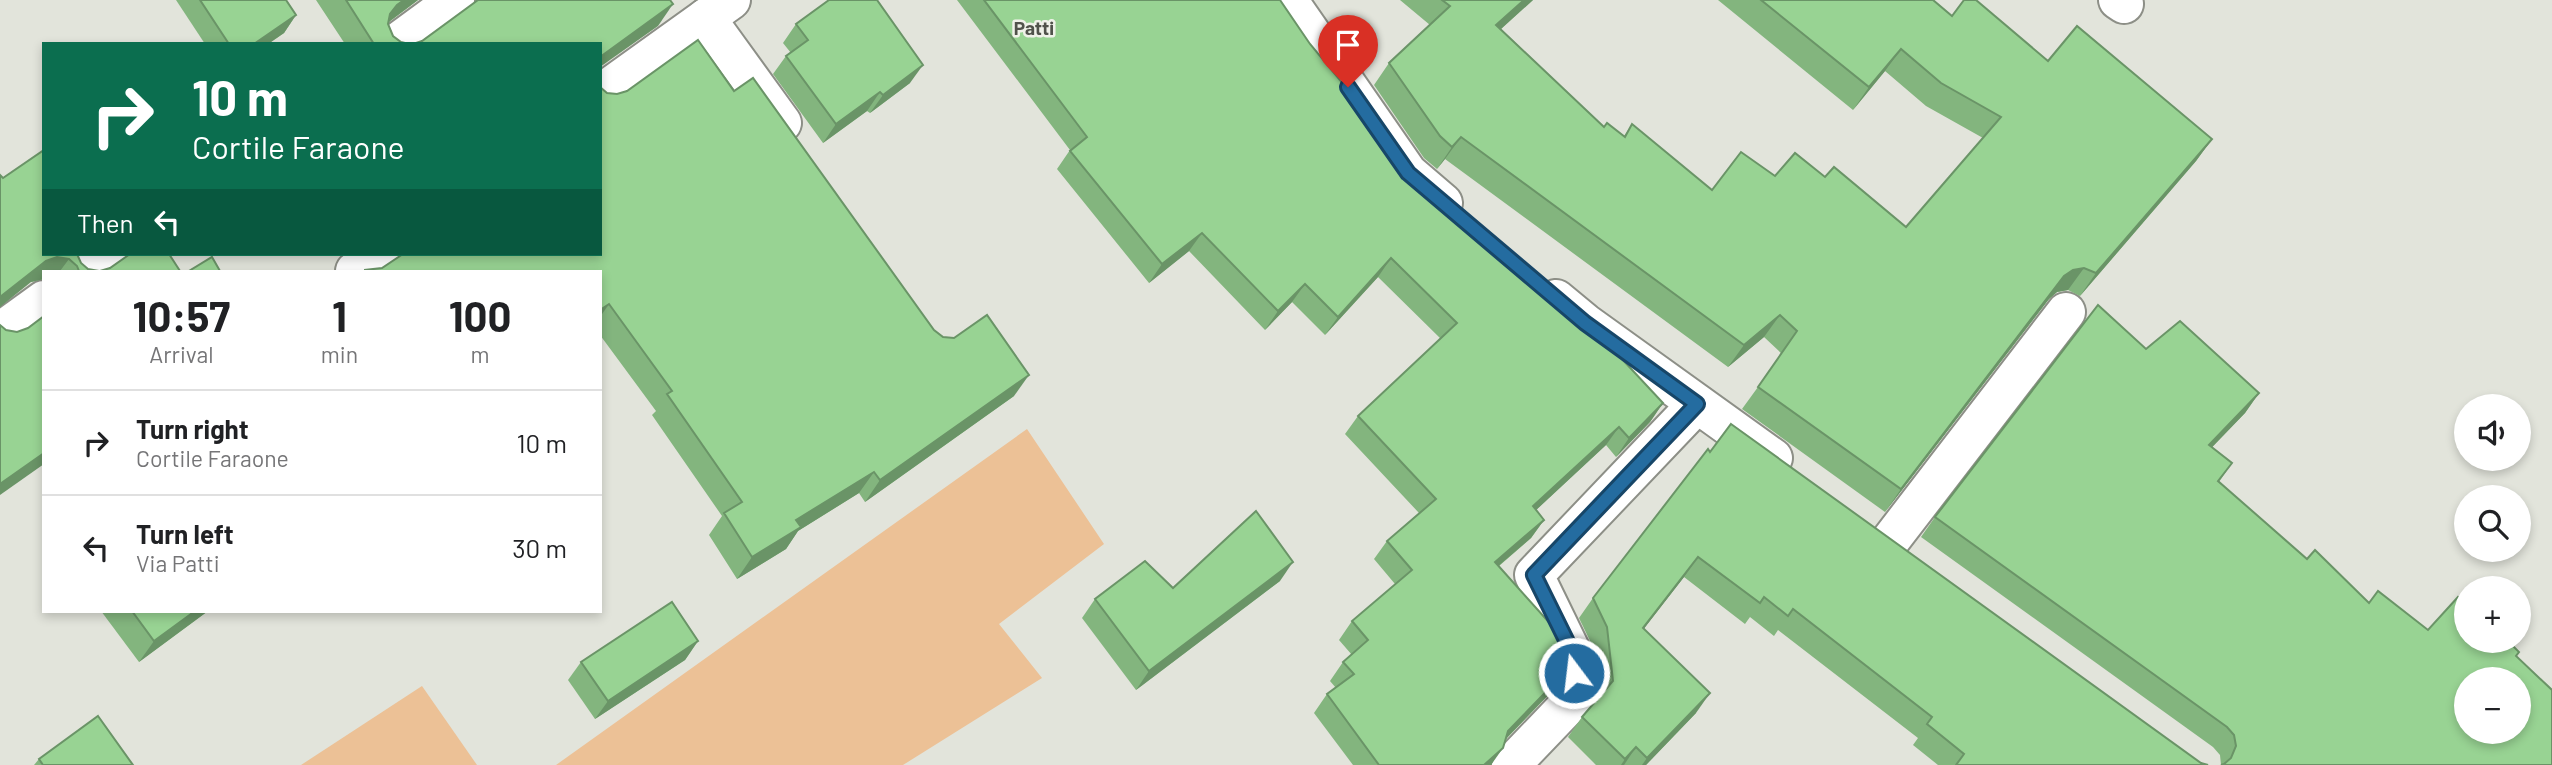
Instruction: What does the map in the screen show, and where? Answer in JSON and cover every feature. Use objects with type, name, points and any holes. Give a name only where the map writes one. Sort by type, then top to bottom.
[{"type":"street","points":[[398,42],[455,0]]},
{"type":"street","points":[[1288,0],[1408,173],[1471,226]]},
{"type":"street","points":[[602,93],[718,9],[801,150]]},
{"type":"street","points":[[84,270],[104,256]]},
{"type":"street","points":[[356,270],[377,256]]},
{"type":"street","points":[[1533,279],[1585,323],[1799,477]]},
{"type":"street","points":[[0,332],[42,301]]},
{"type":"street","points":[[1890,541],[2066,312]]},
{"type":"street","points":[[1511,765],[1578,695],[1571,650],[1534,575],[1697,404]]},
{"type":"street","points":[[1856,517],[1923,565]]},
{"type":"shaded area","points":[[1027,429],[1104,544],[999,624],[1042,678],[903,765],[556,765]]},
{"type":"shaded area","points":[[422,686],[477,765],[301,765]]},
{"type":"building","points":[[200,0],[286,0],[296,15],[257,42],[228,42]]},
{"type":"building","points":[[346,0],[404,0],[390,14],[388,24],[393,36],[401,42],[373,42]]},
{"type":"building","points":[[478,0],[670,0],[673,4],[602,56],[602,42],[419,42]]},
{"type":"building","points":[[829,0],[877,0],[923,65],[883,95],[880,92],[836,124],[786,56],[808,40],[796,24]]},
{"type":"building","points":[[984,0],[1280,0],[1403,167],[1593,328],[1663,403],[1629,438],[1619,427],[1533,506],[1544,520],[1495,562],[1563,638],[1568,669],[1508,731],[1503,748],[1484,765],[1379,765],[1327,694],[1354,674],[1343,662],[1368,640],[1352,621],[1412,570],[1387,541],[1436,499],[1358,416],[1457,323],[1391,258],[1338,317],[1305,284],[1278,311],[1202,233],[1162,264],[1070,151],[1087,137]]},
{"type":"building","points":[[1442,0],[1524,0],[1496,25],[1604,127],[1607,123],[1625,137],[1632,124],[1712,190],[1741,152],[1775,176],[1795,153],[1825,177],[1834,167],[1906,227],[2001,117],[1941,83],[1901,49],[1869,87],[1761,0],[1933,0],[1952,16],[1964,0],[1976,0],[2048,61],[2077,26],[2212,139],[2096,273],[2084,268],[2073,270],[2064,276],[1901,489],[1758,387],[1797,331],[1780,315],[1744,345],[1461,137],[1452,147],[1440,136],[1389,63],[1450,6]]},
{"type":"building","points":[[698,40],[734,91],[753,78],[934,330],[943,337],[954,338],[987,315],[1029,375],[880,480],[874,472],[796,520],[801,527],[752,557],[724,513],[742,502],[667,394],[672,391],[609,304],[602,309],[602,270],[365,270],[382,268],[400,256],[602,256],[602,89],[607,93],[617,94],[627,91]]},
{"type":"building","points":[[42,151],[42,256],[78,256],[81,263],[94,270],[79,270],[69,259],[57,257],[46,261],[0,297],[0,175],[3,178]]},
{"type":"building","points":[[127,256],[170,256],[179,270],[103,270]]},
{"type":"building","points":[[212,257],[219,270],[191,270]]},
{"type":"building","points":[[2098,305],[2146,349],[2180,321],[2259,393],[2209,445],[2232,463],[2218,481],[2307,559],[2315,550],[2369,603],[2378,591],[2428,630],[2454,601],[2454,653],[2518,653],[2516,656],[2528,667],[2454,667],[2454,744],[2531,744],[2531,670],[2552,690],[2552,765],[2221,765],[2231,758],[2236,746],[2234,735],[2227,727],[1935,517]]},
{"type":"building","points":[[42,318],[42,454],[0,484],[0,325],[6,330],[17,332]]},
{"type":"building","points":[[1731,424],[2201,763],[2208,765],[1956,765],[1964,754],[1927,724],[1932,717],[1793,609],[1788,616],[1764,597],[1760,603],[1698,557],[1643,628],[1710,693],[1647,758],[1636,747],[1625,759],[1582,717],[1613,681],[1607,627],[1593,598],[1708,449],[1710,452]]},
{"type":"building","points":[[1256,511],[1293,562],[1149,671],[1095,599],[1145,561],[1173,588]]},
{"type":"building","points":[[672,602],[698,641],[608,701],[581,662]]},
{"type":"building","points":[[133,613],[192,613],[154,641]]},
{"type":"building","points":[[98,716],[133,765],[43,765],[39,759]]},
{"type":"district","name":"Patti","points":[[1034,28]]},
{"type":"route","points":[[1348,87],[1408,173],[1585,323],[1697,404],[1534,575],[1571,650],[1574,673]]}]
